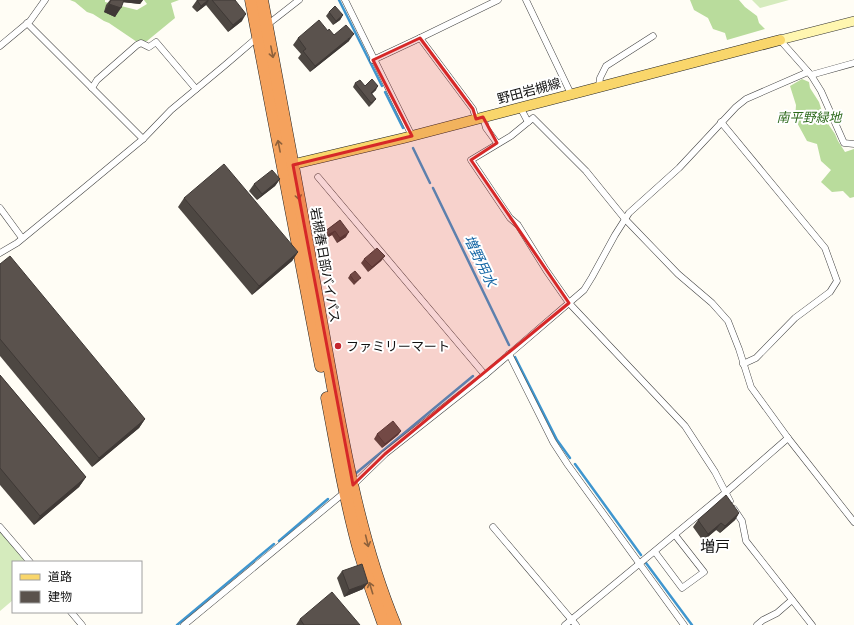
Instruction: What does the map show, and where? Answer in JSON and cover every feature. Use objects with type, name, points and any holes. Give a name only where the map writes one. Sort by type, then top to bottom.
[{"type":"highway","name":"岩槻春日部バイパス","points":[[251,0],[258,37],[288,166]]},
{"type":"highway","name":"岩槻春日部バイパス","points":[[262,0],[288,166],[360,552],[374,599],[384,625]]},
{"type":"highway","name":"岩槻春日部バイパス","points":[[349,488],[383,596],[395,625]]},
{"type":"main road","name":"野田岩槻線","points":[[288,166],[412,136],[780,40]]},
{"type":"street","points":[[0,46],[30,21],[45,0]]},
{"type":"street","points":[[0,253],[22,238],[143,139],[170,110],[258,37],[267,26],[299,0]]},
{"type":"street","points":[[344,0],[412,136]]},
{"type":"street","points":[[373,60],[498,0]]},
{"type":"street","points":[[526,0],[571,94]]},
{"type":"street","points":[[854,21],[780,40],[810,73],[822,91],[844,143],[854,144]]},
{"type":"street","points":[[27,23],[143,139]]},
{"type":"street","points":[[599,86],[600,78],[606,66],[653,36]]},
{"type":"street","points":[[420,38],[497,144]]},
{"type":"street","points":[[92,88],[97,80],[137,45],[142,43],[149,46],[156,42],[196,89]]},
{"type":"street","points":[[184,625],[349,488],[385,454],[485,375],[584,290],[625,219],[635,207],[679,168],[736,106],[746,99],[810,73],[854,63]]},
{"type":"street","points":[[520,107],[528,122]]},
{"type":"street","points":[[812,625],[746,541],[742,521],[725,493],[715,472],[685,426],[570,303],[546,270],[518,225],[510,218],[471,160],[511,136],[533,118],[586,171],[625,219],[678,274],[712,303],[728,321],[751,387],[788,438],[854,522]]},
{"type":"street","points":[[721,122],[825,248],[837,281],[830,292],[795,318],[756,358],[743,364]]},
{"type":"street","points":[[318,177],[485,375]]},
{"type":"street","points":[[0,208],[22,238]]},
{"type":"street","points":[[509,354],[553,442],[684,625]]},
{"type":"street","points":[[565,625],[574,622],[788,438]]},
{"type":"street","points":[[0,526],[29,561]]},
{"type":"street","points":[[493,526],[574,622]]},
{"type":"street","points":[[655,552],[682,588],[704,572],[675,535]]},
{"type":"street","points":[[757,625],[763,620],[777,613],[792,600]]},
{"type":"street","points":[[73,613],[82,625]]},
{"type":"highlighted area","points":[[420,38],[473,109],[476,119],[483,117],[497,143],[471,160],[569,303],[385,454],[353,485],[293,165],[412,136],[373,60]]},
{"type":"green space","points":[[70,0],[105,0],[105,2],[137,10],[147,4],[144,0],[179,0],[171,3],[175,18],[147,41],[137,42],[109,23],[87,12],[75,2]]},
{"type":"green space","points":[[690,0],[739,0],[745,7],[757,16],[759,23],[765,29],[727,40],[725,33],[713,29],[708,18],[694,10]]},
{"type":"green space","points":[[752,0],[789,0],[760,8]]},
{"type":"green space","name":"南平野緑地","points":[[802,79],[809,82],[810,88],[819,102],[824,118],[845,152],[854,149],[854,197],[850,198],[843,191],[832,192],[821,182],[831,170],[821,161],[817,144],[807,141],[795,119],[796,105],[790,86]]},
{"type":"green space","points":[[0,527],[29,561],[12,561],[12,601],[0,611]]},
{"type":"building","points":[[111,0],[124,0],[121,8],[109,4]]},
{"type":"building","points":[[197,0],[208,0],[201,6]]},
{"type":"building","points":[[212,0],[235,0],[246,14],[233,25]]},
{"type":"building","points":[[335,6],[343,15],[336,21],[329,12]]},
{"type":"building","points":[[319,20],[328,31],[329,29],[334,35],[346,25],[354,34],[315,66],[303,51],[306,49],[298,38]]},
{"type":"building","points":[[372,79],[378,86],[371,93],[376,99],[371,103],[355,83],[360,80],[365,86]]},
{"type":"building","points":[[224,164],[298,252],[259,286],[184,198]]},
{"type":"building","points":[[272,170],[280,179],[262,194],[254,184]]},
{"type":"building","points":[[340,220],[349,232],[340,238],[335,231],[322,238],[320,235]]},
{"type":"building","points":[[377,248],[385,256],[372,267],[364,259]]},
{"type":"building","points":[[10,256],[145,419],[99,458],[0,339],[0,264]]},
{"type":"building","points":[[355,271],[361,278],[355,282],[350,275]]},
{"type":"building","points":[[0,375],[86,477],[40,516],[0,468]]},
{"type":"building","points":[[393,421],[401,431],[385,444],[377,434]]},
{"type":"building","points":[[726,495],[739,513],[725,526],[721,523],[708,534],[698,520]]},
{"type":"building","points":[[362,564],[368,583],[349,590],[342,571]]},
{"type":"building","points":[[332,592],[360,625],[304,625],[300,619]]},
{"type":"waterway","name":"増野用水","points":[[339,0],[382,86]]},
{"type":"waterway","name":"増野用水","points":[[385,92],[403,128]]},
{"type":"waterway","name":"増野用水","points":[[413,148],[430,183]]},
{"type":"waterway","name":"増野用水","points":[[433,188],[509,345]]},
{"type":"waterway","points":[[515,357],[557,440],[570,458]]},
{"type":"waterway","points":[[355,474],[473,376]]},
{"type":"waterway","points":[[575,464],[641,555]]},
{"type":"waterway","points":[[279,541],[328,499]]},
{"type":"waterway","points":[[177,625],[274,544]]},
{"type":"waterway","points":[[646,563],[692,625]]},
{"type":"place","name":"ファミリーマート","points":[[338,346]]},
{"type":"district","name":"増戸","points":[[715,547]]}]
